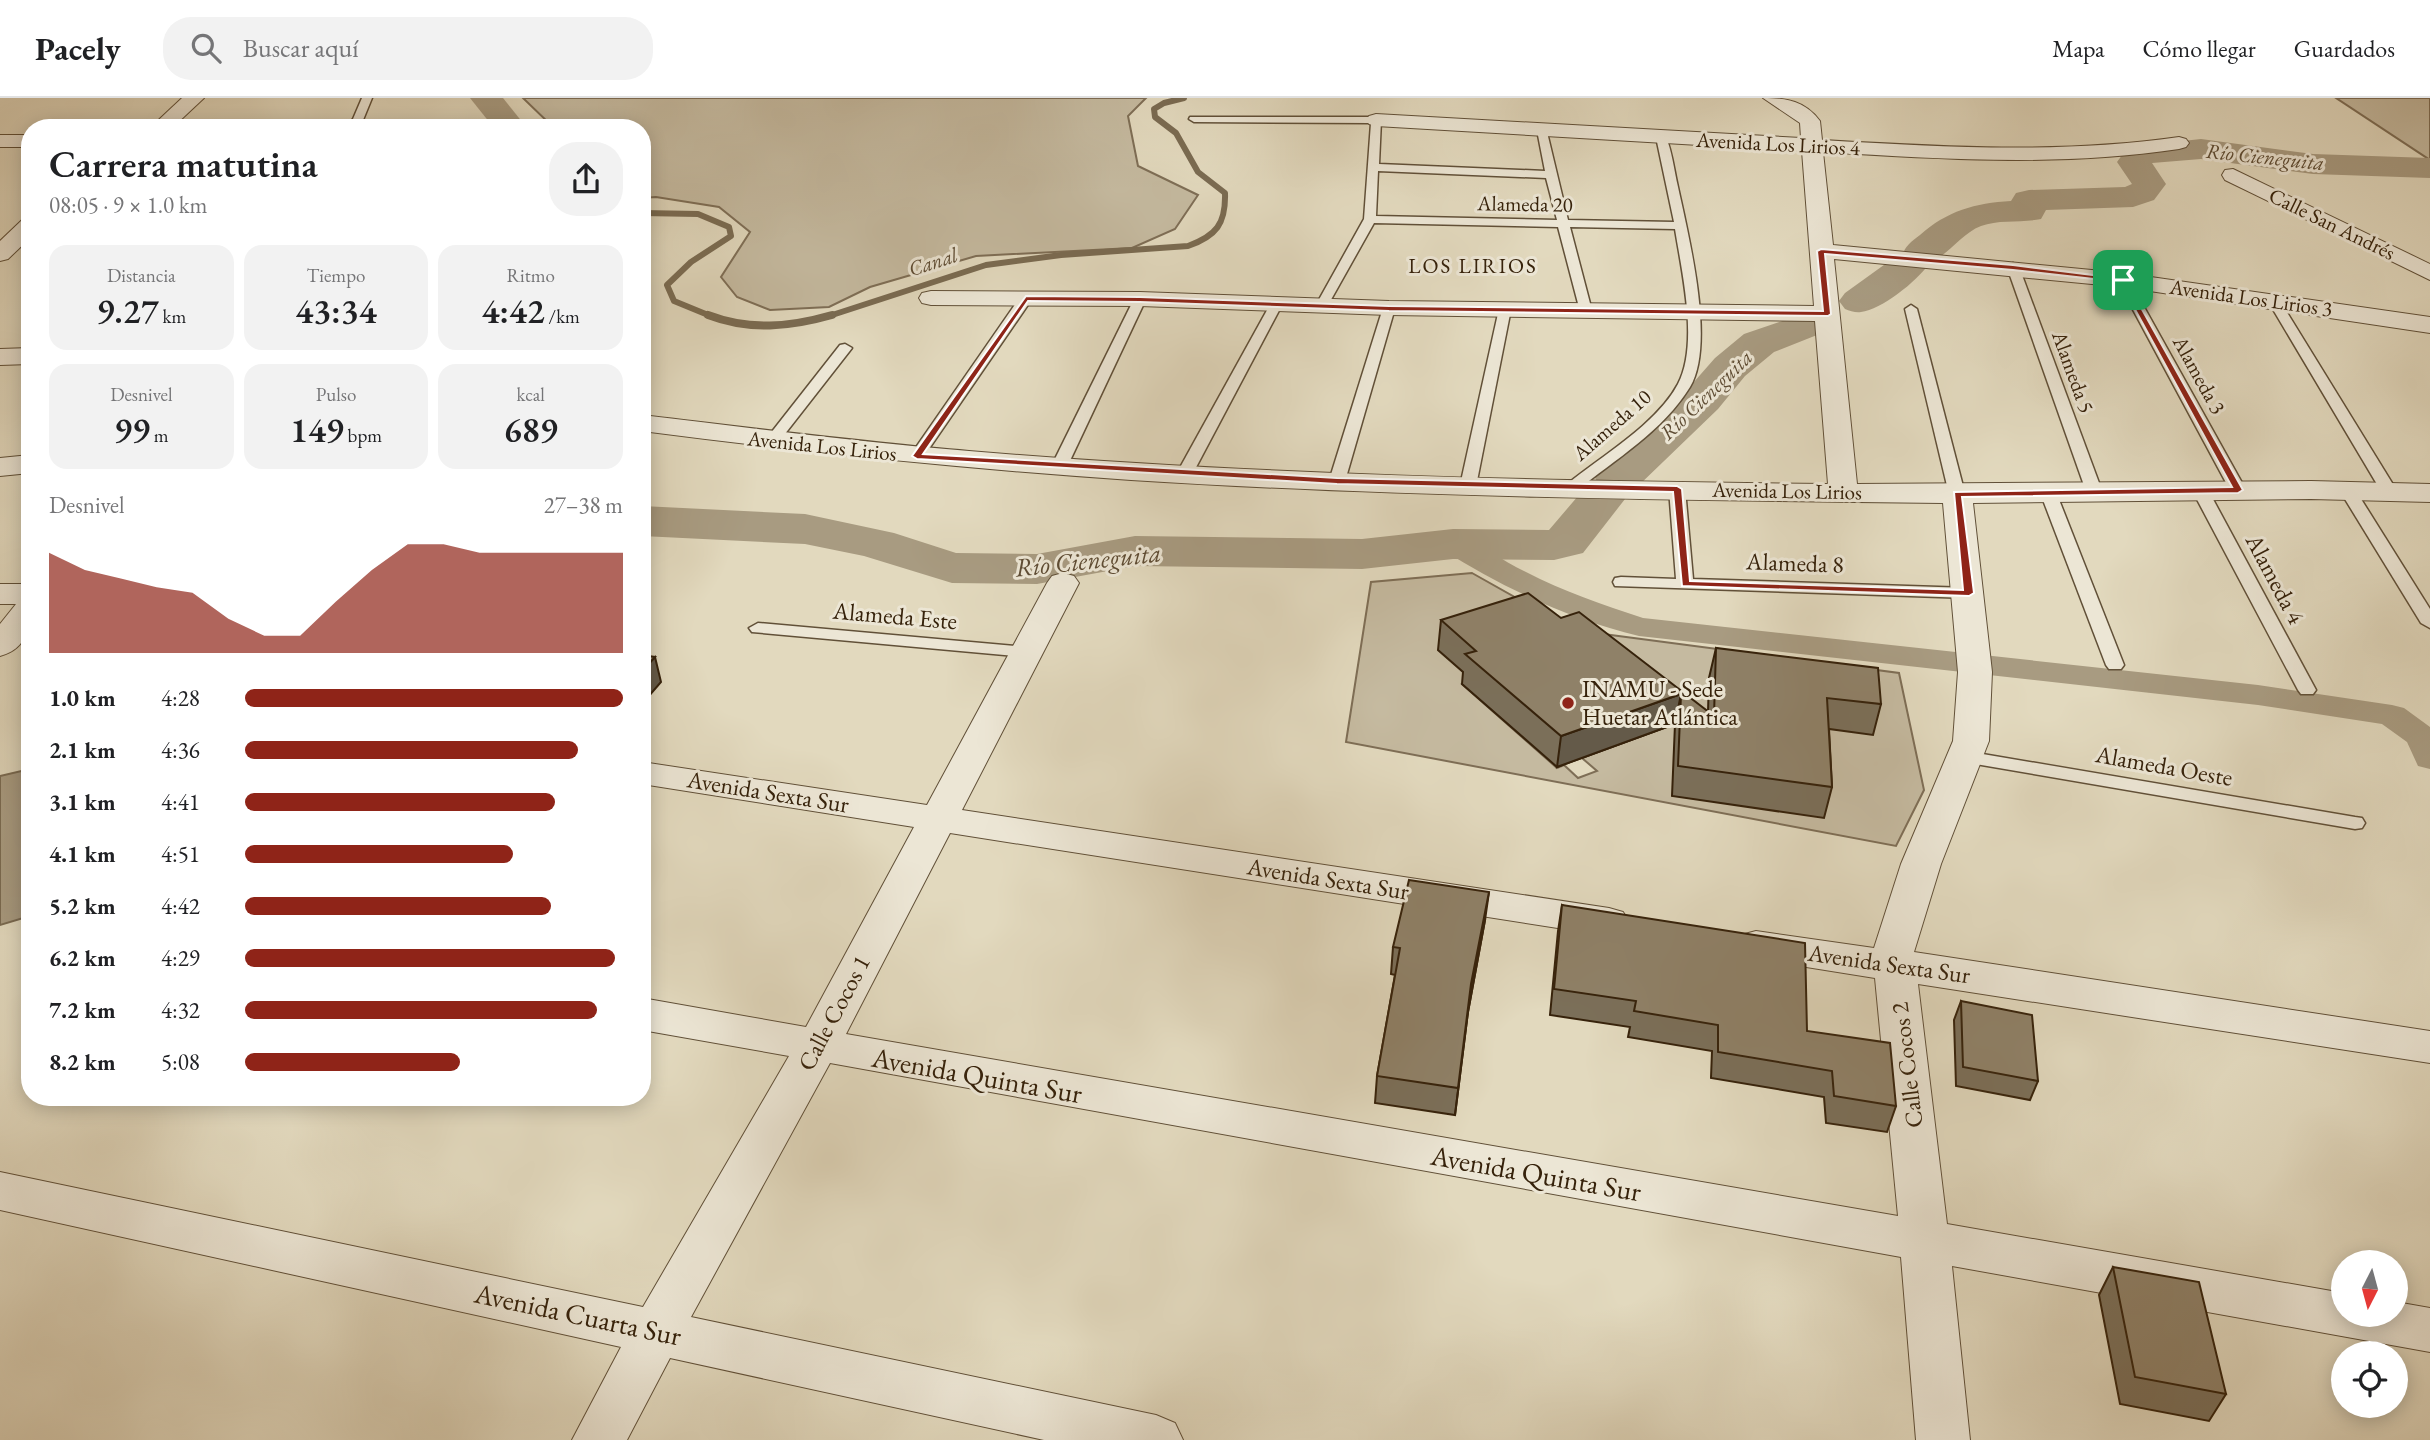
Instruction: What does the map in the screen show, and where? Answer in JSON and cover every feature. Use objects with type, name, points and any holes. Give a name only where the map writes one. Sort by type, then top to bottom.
[{"type":"street","points":[[170,119],[194,98]]},
{"type":"street","points":[[1773,98],[1794,108],[1810,121],[1843,492]]},
{"type":"street","name":"Avenida Los Lirios 4","points":[[1376,120],[1944,152],[2080,153],[2148,148],[2179,142]]},
{"type":"street","points":[[0,141],[21,141]]},
{"type":"street","name":"Calle San Andrés","points":[[2233,175],[2430,273]]},
{"type":"street","points":[[0,254],[21,234]]},
{"type":"street","name":"Avenida Los Lirios 3","points":[[1821,251],[2013,267],[2123,280],[2430,325]]},
{"type":"street","points":[[931,298],[1140,299],[1389,308],[1828,314]]},
{"type":"street","points":[[0,357],[21,356]]},
{"type":"street","name":"Avenida Los Lirios","points":[[651,424],[772,441],[917,456],[1059,467],[1337,481],[1468,486],[1957,494],[2238,490],[2430,493]]},
{"type":"street","points":[[0,467],[21,465]]},
{"type":"street","name":"Calle Cocos 2","points":[[1943,1440],[1925,1241],[1893,952],[1921,864],[1971,741],[1974,652],[1957,494]]},
{"type":"street","name":"Calle Cocos 1","points":[[599,1440],[657,1331],[817,1047],[1063,583]]},
{"type":"street","points":[[0,594],[21,594]]},
{"type":"street","points":[[0,646],[21,619]]},
{"type":"street","name":"Avenida Sexta Sur","points":[[651,774],[1648,928]]},
{"type":"street","name":"Avenida Sexta Sur","points":[[1714,938],[2430,1047]]},
{"type":"street","name":"Avenida Quinta Sur","points":[[651,1016],[2430,1330]]},
{"type":"street","name":"Avenida Cuarta Sur","points":[[0,1191],[1156,1440]]},
{"type":"lane","points":[[358,119],[368,98]]},
{"type":"lane","points":[[1194,119],[1376,120],[1371,167],[1370,219],[1322,306]]},
{"type":"lane","points":[[1542,130],[1550,175],[1586,311]]},
{"type":"lane","points":[[1661,137],[1680,226],[1694,312]]},
{"type":"lane","points":[[1371,167],[1550,175]]},
{"type":"lane","name":"Alameda 20","points":[[1370,219],[1680,226]]},
{"type":"lane","name":"Alameda 5","points":[[2013,267],[2094,491]]},
{"type":"lane","name":"Alameda 3","points":[[2123,280],[2238,490]]},
{"type":"lane","points":[[917,456],[1026,299]]},
{"type":"lane","points":[[1059,467],[1140,299]]},
{"type":"lane","points":[[2274,301],[2389,491]]},
{"type":"lane","points":[[1185,473],[1277,303]]},
{"type":"lane","points":[[1337,481],[1389,308]]},
{"type":"lane","points":[[1468,486],[1506,309]]},
{"type":"lane","points":[[1911,309],[1957,494]]},
{"type":"lane","name":"Alameda 10","points":[[1571,488],[1655,420],[1686,383],[1690,368],[1694,312]]},
{"type":"lane","points":[[772,441],[845,348]]},
{"type":"lane","points":[[1677,489],[1685,584]]},
{"type":"lane","name":"Alameda 4","points":[[2200,491],[2307,690]]},
{"type":"lane","points":[[2348,491],[2430,623]]},
{"type":"lane","points":[[2048,492],[2115,665]]},
{"type":"lane","name":"Alameda 8","points":[[1621,582],[1969,593]]},
{"type":"lane","name":"Alameda Este","points":[[758,628],[1026,652]]},
{"type":"lane","name":"Alameda Oeste","points":[[1965,757],[2355,823]]},
{"type":"shaded area","points":[[523,98],[1146,98],[1128,116],[1138,166],[1198,195],[1175,229],[1132,248],[976,256],[870,287],[829,307],[770,310],[737,297],[721,277],[750,232],[719,207],[651,197],[651,119],[545,119]]},
{"type":"shaded area","points":[[2336,98],[2430,98],[2430,160]]},
{"type":"shaded area","points":[[1472,573],[1573,630],[1899,673],[1924,790],[1896,846],[1346,742],[1371,582]],"holes":[[[1440,650],[1677,723],[1582,758],[1597,771],[1578,778],[1564,765],[1557,768],[1462,684],[1473,680]]]},
{"type":"shaded area","points":[[21,771],[21,919],[0,925],[0,776]]},
{"type":"building","points":[[1528,593],[1561,618],[1579,612],[1714,716],[1716,648],[1878,668],[1881,704],[1827,698],[1832,787],[1678,766],[1681,694],[1561,736],[1465,654],[1476,651],[1441,620]]},
{"type":"building","points":[[1409,880],[1489,892],[1471,984],[1458,1088],[1377,1076],[1400,948],[1393,947]]},
{"type":"building","points":[[1562,905],[1805,943],[1807,1031],[1890,1043],[1896,1106],[1834,1096],[1832,1071],[1718,1052],[1718,1025],[1634,1011],[1636,1001],[1554,989]]},
{"type":"building","points":[[1961,1001],[2032,1015],[2038,1081],[1963,1067]]},
{"type":"building","points":[[2113,1267],[2199,1282],[2226,1394],[2135,1377]]},
{"type":"waterway","points":[[486,98],[504,119]]},
{"type":"waterway","name":"Canal","points":[[826,317],[986,265],[1061,255],[1188,246],[1206,238],[1221,221],[1225,193],[1198,172],[1176,133],[1155,117],[1154,109],[1164,103],[1184,98]]},
{"type":"waterway","name":"Río Cieneguita","points":[[1921,253],[1949,229],[1965,220],[1983,214],[2028,211],[2029,201],[2120,199],[2142,193],[2149,184],[2134,162],[2140,154],[2201,149],[2313,164],[2430,168]]},
{"type":"waterway","name":"Canal","points":[[651,213],[698,214],[729,227],[731,236],[691,262],[667,285],[674,301],[709,315]]},
{"type":"waterway","name":"Río Cieneguita","points":[[1859,301],[1909,265]]},
{"type":"waterway","name":"Canal","points":[[709,315],[739,323],[770,326],[832,315]]},
{"type":"waterway","name":"Canal","points":[[709,315],[713,317]]},
{"type":"waterway","name":"Río Cieneguita","points":[[1619,478],[1702,400],[1730,367],[1759,343],[1803,326]]},
{"type":"waterway","name":"Río Cieneguita","points":[[651,521],[805,529],[876,544],[952,568],[1037,569],[1135,551],[1362,554],[1453,544],[1554,545],[1565,542],[1601,499]]},
{"type":"waterway","points":[[1453,544],[1497,570],[1543,592],[1639,627],[2258,695],[2392,715],[2422,737],[2430,758]]},
{"type":"place","name":"INAMU - Sede Huetar Atlántica","points":[[1568,703]]},
{"type":"district","name":"LOS LIRIOS","points":[[1473,266]]},
{"type":"route","points":[[1821,251],[2013,267],[2123,280],[2238,490],[1957,494],[1969,593],[1685,584],[1677,489],[1337,481],[1059,467],[917,456],[1026,299],[1140,299],[1389,308],[1828,314],[1821,251]]}]
